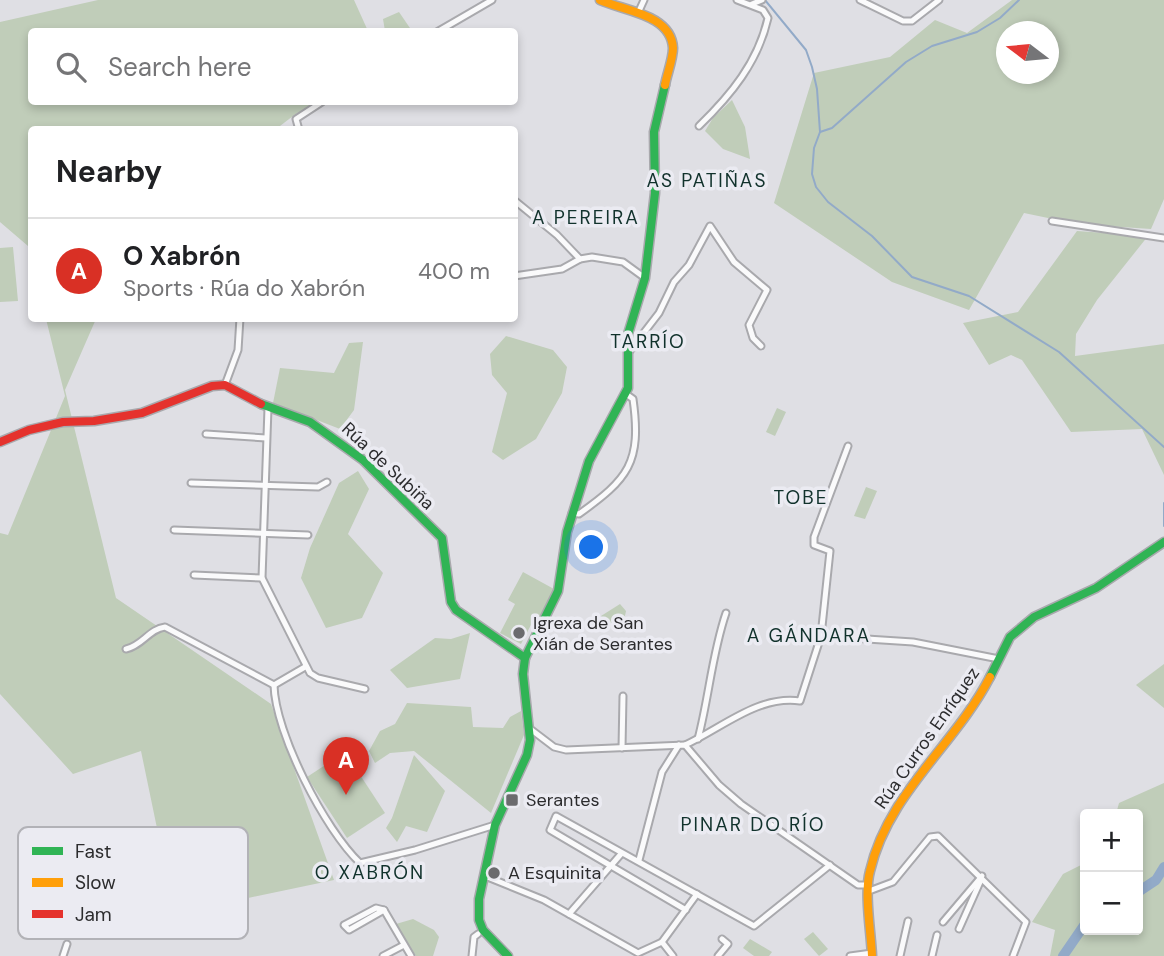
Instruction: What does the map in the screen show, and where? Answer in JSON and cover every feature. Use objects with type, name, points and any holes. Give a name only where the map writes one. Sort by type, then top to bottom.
[{"type":"street","points":[[444,28],[492,0]]},
{"type":"street","points":[[472,956],[474,937],[480,930],[479,899],[495,825],[527,755],[530,728],[524,682],[525,658],[558,591],[572,513],[589,461],[628,388],[628,334],[645,278],[655,193],[654,132],[673,49],[666,30],[639,10],[612,6],[600,0]]},
{"type":"street","points":[[639,10],[644,0]]},
{"type":"street","points":[[699,126],[742,79],[765,29],[768,18],[752,4],[737,0]]},
{"type":"street","points":[[752,4],[762,0]]},
{"type":"street","points":[[860,0],[903,21],[912,21],[939,0]]},
{"type":"street","points":[[298,126],[296,119],[317,105]]},
{"type":"street","points":[[518,203],[557,235],[580,259]]},
{"type":"street","points":[[1052,221],[1164,238]]},
{"type":"street","points":[[627,355],[659,313],[674,282],[689,265],[710,226],[734,262],[766,290],[749,325],[753,338],[761,346]]},
{"type":"street","points":[[518,275],[562,269],[580,259],[592,257],[623,262],[645,278]]},
{"type":"street","points":[[0,442],[29,430],[63,422],[94,421],[142,413],[182,395],[225,385],[237,350],[240,322]]},
{"type":"street","name":"Rúa de Subiña","points":[[225,385],[268,408],[310,422],[332,435],[390,486],[442,538],[451,602],[456,610],[525,658]]},
{"type":"street","points":[[572,513],[579,514],[616,487],[630,465],[635,410],[633,399],[626,394]]},
{"type":"street","points":[[268,408],[262,579],[305,667],[318,678],[365,689]]},
{"type":"street","points":[[206,434],[265,438]]},
{"type":"street","points":[[530,728],[555,747],[682,745],[752,709],[778,700],[800,701],[821,636],[830,551],[814,545],[814,537],[848,446]]},
{"type":"street","points":[[191,483],[318,486],[327,482]]},
{"type":"street","points":[[174,530],[308,535]]},
{"type":"street","name":"Rúa Curros Enríquez","points":[[872,955],[869,885],[872,862],[888,820],[977,701],[1010,637],[1025,623],[1096,588],[1164,542]]},
{"type":"street","points":[[194,575],[262,579]]},
{"type":"street","points":[[698,739],[710,688],[716,643],[726,613]]},
{"type":"street","points":[[126,649],[137,647],[158,628],[165,627],[274,685]]},
{"type":"street","points":[[821,636],[914,642],[999,659]]},
{"type":"street","points":[[274,685],[305,667]]},
{"type":"street","points":[[274,685],[279,718],[294,757],[344,848],[360,863],[415,850],[495,825]]},
{"type":"street","points":[[622,748],[623,696]]},
{"type":"street","points":[[639,860],[662,772],[682,745]]},
{"type":"street","points":[[682,745],[719,785],[858,885],[883,885],[893,882],[930,837],[938,836],[982,876],[1026,922],[1013,956]]},
{"type":"street","points":[[686,910],[550,830],[556,816],[754,926],[830,864]]},
{"type":"street","points":[[569,914],[612,868],[621,853]]},
{"type":"street","points":[[485,876],[569,914],[638,953],[662,942],[697,894]]},
{"type":"street","points":[[943,922],[982,876]]},
{"type":"street","points":[[960,929],[982,876]]},
{"type":"street","points":[[869,885],[883,885]]},
{"type":"street","points":[[384,910],[349,930],[344,925],[376,908],[384,910],[411,956]]},
{"type":"street","points":[[900,956],[908,921]]},
{"type":"street","points":[[480,930],[508,956]]},
{"type":"street","points":[[932,956],[937,935]]},
{"type":"street","points":[[718,956],[729,944],[722,939]]},
{"type":"street","points":[[662,942],[673,956]]},
{"type":"street","points":[[63,956],[67,944]]},
{"type":"street","points":[[383,956],[404,945]]},
{"type":"street","points":[[850,956],[872,955]]},
{"type":"green space","points":[[98,0],[354,0],[367,28],[28,28],[28,105],[320,105],[297,113],[280,126],[28,126],[28,246],[0,222],[0,22]]},
{"type":"green space","points":[[1012,0],[1164,0],[1164,199],[1151,229],[1077,224],[1024,213],[969,310],[892,282],[774,203],[814,73],[890,57],[935,20],[967,33]]},
{"type":"green space","points":[[399,12],[410,28],[384,28],[383,19]]},
{"type":"green space","points":[[732,100],[745,127],[750,159],[723,149],[705,131],[713,118]]},
{"type":"green space","points":[[1077,231],[1148,236],[1097,300],[1076,334],[1075,356],[1164,344],[1164,475],[1142,429],[1071,432],[1022,360],[1011,355],[989,365],[963,323],[1018,312]]},
{"type":"green space","points":[[13,247],[18,301],[0,302],[0,248]]},
{"type":"green space","points":[[47,322],[95,322],[65,390],[116,598],[271,704],[334,880],[248,898],[248,827],[157,827],[141,751],[73,774],[0,694],[0,533],[8,535],[65,396]]},
{"type":"green space","points":[[506,336],[553,350],[567,367],[562,393],[536,439],[503,460],[492,452],[507,393],[492,375],[490,354]]},
{"type":"green space","points":[[363,342],[354,410],[340,429],[273,403],[280,368],[334,373],[349,343]]},
{"type":"green space","points":[[777,408],[786,412],[775,436],[766,432]]},
{"type":"green space","points":[[358,471],[369,489],[348,534],[383,573],[362,618],[326,628],[301,578],[310,548],[339,483]]},
{"type":"green space","points":[[866,487],[877,491],[865,519],[854,516]]},
{"type":"green space","points":[[523,572],[554,589],[538,623],[533,621],[521,644],[500,633],[515,604],[508,600]]},
{"type":"green space","points":[[620,604],[626,611],[623,625],[618,629],[610,626],[601,616]]},
{"type":"green space","points":[[470,633],[460,679],[407,688],[390,670],[435,638],[451,639]]},
{"type":"green space","points":[[1164,664],[1164,708],[1136,685]]},
{"type":"green space","points":[[407,703],[471,707],[473,727],[503,728],[510,717],[521,711],[524,735],[491,813],[414,751],[390,753],[375,763],[369,751],[380,731],[395,724]]},
{"type":"green space","name":"O XABRÓN","points":[[345,752],[385,813],[347,838],[307,777]]},
{"type":"green space","points":[[414,755],[445,791],[427,832],[406,826],[397,842],[386,828]]},
{"type":"green space","points":[[1164,783],[1164,956],[1050,956],[1055,930],[1032,922],[1063,874],[1080,866],[1080,935],[1143,935],[1143,809],[1117,809],[1119,803]]},
{"type":"green space","points":[[413,919],[434,930],[439,937],[433,956],[416,956],[396,924]]},
{"type":"green space","points":[[813,932],[828,949],[819,956],[804,939]]},
{"type":"green space","points":[[750,939],[772,952],[769,956],[754,956],[743,948]]},
{"type":"waterway","points":[[765,0],[806,50],[812,67],[817,89],[820,132],[814,148],[812,174],[816,187],[828,202],[872,236],[912,277],[969,296],[1059,352],[1164,447]]},
{"type":"waterway","points":[[820,132],[832,128],[906,62],[932,46],[977,32],[1000,18],[1019,0]]},
{"type":"waterway","points":[[1164,503],[1164,526]]},
{"type":"waterway","points":[[1143,889],[1156,880],[1164,867]]},
{"type":"waterway","points":[[1063,956],[1080,931]]},
{"type":"traffic: fast","points":[[508,956],[483,930],[479,920],[479,899],[495,825],[527,755],[530,740],[523,674],[525,658],[558,591],[567,532],[589,461],[628,388],[628,334],[645,278],[655,193],[654,132],[665,85]]},
{"type":"traffic: fast","points":[[261,404],[310,422],[363,460],[442,538],[451,602],[456,610],[525,658]]},
{"type":"traffic: fast","points":[[990,677],[1010,637],[1034,617],[1096,588],[1164,542]]},
{"type":"traffic: slow","points":[[600,0],[645,15],[664,28],[673,48],[665,85]]},
{"type":"traffic: slow","points":[[872,956],[868,880],[879,843],[891,817],[907,793],[976,702],[990,677]]},
{"type":"traffic: jam","points":[[0,442],[29,430],[63,422],[94,421],[142,413],[212,386],[225,385],[261,404]]},
{"type":"place","name":"Igrexa de San Xián de Serantes","points":[[519,633]]},
{"type":"place","name":"O Xabrón","points":[[346,795]]},
{"type":"place","name":"Serantes","points":[[512,800]]},
{"type":"place","name":"A Esquinita","points":[[494,873]]},
{"type":"district","name":"AS PATIÑAS","points":[[707,180]]},
{"type":"district","name":"A PEREIRA","points":[[586,217]]},
{"type":"district","name":"TARRÍO","points":[[648,341]]},
{"type":"district","name":"TOBE","points":[[801,497]]},
{"type":"district","name":"A GÁNDARA","points":[[809,635]]},
{"type":"district","name":"PINAR DO RÍO","points":[[753,824]]},
{"type":"district","name":"O XABRÓN","points":[[370,872]]}]
